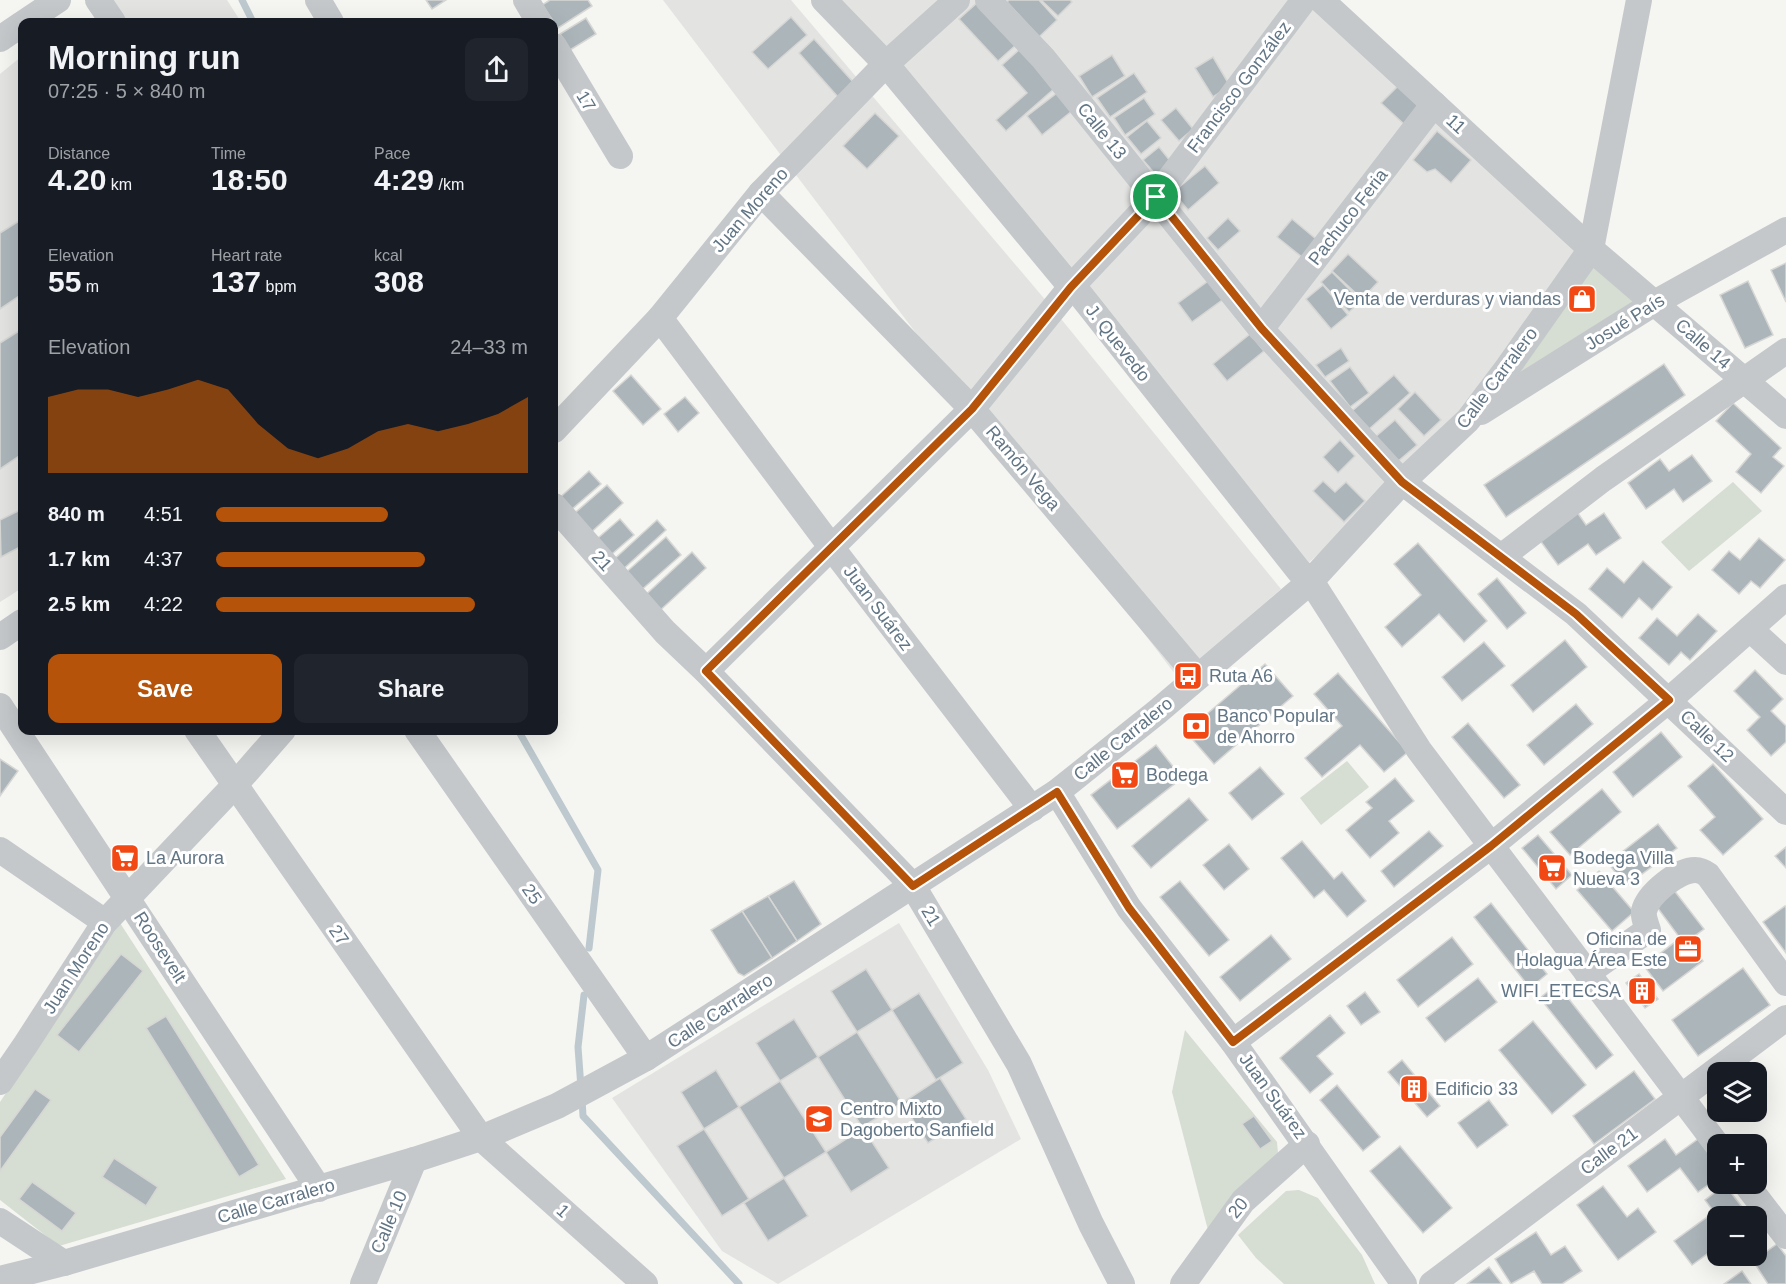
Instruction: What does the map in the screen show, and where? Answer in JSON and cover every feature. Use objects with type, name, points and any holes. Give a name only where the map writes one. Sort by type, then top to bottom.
[{"type":"street","points":[[31,18],[58,0]]},
{"type":"street","points":[[98,0],[110,18]]},
{"type":"street","points":[[318,0],[329,18]]},
{"type":"street","points":[[526,0],[537,18]]},
{"type":"street","name":"J. Quevedo","points":[[824,0],[886,64],[1078,293],[1299,571],[1311,581],[1419,750],[1709,1134]]},
{"type":"street","name":"Juan Moreno","points":[[558,426],[660,318],[761,193],[886,64],[957,0]]},
{"type":"street","name":"Calle 13","points":[[988,0],[1043,58],[1262,329],[1402,482]]},
{"type":"street","name":"Francisco González","points":[[706,671],[972,409],[1071,287],[1156,197],[1304,0]]},
{"type":"street","name":"11","points":[[1321,0],[1591,249]]},
{"type":"street","name":"Calle Carralero","points":[[0,1279],[64,1263],[414,1160],[481,1138],[557,1106],[646,1058],[1057,792],[1311,581],[1402,482],[1468,420],[1591,249],[1639,0]]},
{"type":"street","points":[[0,39],[18,27]]},
{"type":"street","name":"17","points":[[558,53],[620,156]]},
{"type":"street","name":"Pachuco Feria","points":[[1262,329],[1434,104]]},
{"type":"street","name":"Ramón Vega","points":[[761,193],[972,409],[1198,676]]},
{"type":"street","name":"Josué País","points":[[1468,420],[1656,302],[1786,230]]},
{"type":"street","name":"Calle 14","points":[[1591,249],[1656,302],[1786,416]]},
{"type":"street","name":"Juan Suárez","points":[[660,318],[1032,809]]},
{"type":"street","points":[[1501,557],[1603,479],[1786,351]]},
{"type":"street","name":"Calle 12","points":[[1402,482],[1576,614],[1786,812]]},
{"type":"street","name":"21","points":[[558,511],[665,632],[706,671],[913,886],[1019,1064],[1091,1224],[1122,1284]]},
{"type":"street","points":[[1233,1042],[1491,846],[1669,700],[1786,597]]},
{"type":"street","points":[[0,637],[18,625]]},
{"type":"street","points":[[1750,629],[1786,662]]},
{"type":"street","name":"Roosevelt","points":[[0,706],[18,733]]},
{"type":"street","name":"Roosevelt","points":[[19,735],[319,1189]]},
{"type":"street","name":"27","points":[[200,735],[481,1138]]},
{"type":"street","name":"Juan Moreno","points":[[0,1082],[105,922],[234,786],[279,735]]},
{"type":"street","name":"25","points":[[420,735],[646,1058]]},
{"type":"street","name":"Juan Suárez","points":[[1057,792],[1129,908],[1233,1042],[1404,1284]]},
{"type":"street","points":[[0,850],[105,922]]},
{"type":"street","points":[[1587,973],[1648,930],[1643,914],[1654,892],[1687,871],[1699,870],[1708,875],[1786,983]]},
{"type":"street","name":"Calle 21","points":[[1432,1284],[1786,1018]]},
{"type":"street","name":"1","points":[[481,1138],[645,1284]]},
{"type":"street","name":"20","points":[[1183,1284],[1243,1201],[1306,1144]]},
{"type":"street","name":"Calle 10","points":[[363,1284],[414,1160]]},
{"type":"street","points":[[1754,1194],[1786,1236]]},
{"type":"street","points":[[0,1221],[64,1263]]},
{"type":"shaded area","points":[[109,0],[227,0],[238,18],[121,18]]},
{"type":"shaded area","points":[[663,0],[791,0],[1053,309],[1281,589],[1178,678]]},
{"type":"shaded area","points":[[823,0],[1321,0],[1591,249],[1402,482],[1299,571]]},
{"type":"shaded area","points":[[18,59],[18,591],[0,602],[0,74]]},
{"type":"shaded area","points":[[1591,249],[1656,302],[1468,420]]},
{"type":"shaded area","points":[[1733,482],[1762,511],[1689,571],[1661,542]]},
{"type":"shaded area","points":[[1347,761],[1369,787],[1321,825],[1300,798]]},
{"type":"shaded area","points":[[120,923],[286,1179],[59,1246],[0,1200],[0,1102]]},
{"type":"shaded area","name":"Centro Mixto Dagoberto Sanfield","points":[[899,923],[988,1070],[1021,1139],[778,1284],[722,1251],[612,1098]]},
{"type":"shaded area","points":[[1185,1030],[1277,1142],[1278,1154],[1209,1234],[1172,1092]]},
{"type":"shaded area","points":[[1299,1190],[1318,1198],[1362,1255],[1375,1284],[1284,1284],[1256,1258],[1238,1235],[1286,1191]]},
{"type":"building","points":[[426,0],[446,0],[432,9]]},
{"type":"building","points":[[550,0],[588,0],[592,6],[558,28],[558,18],[551,18],[542,5]]},
{"type":"building","points":[[1009,0],[1039,0],[1057,20],[1039,37],[1007,2]]},
{"type":"building","points":[[1041,0],[1070,0],[1072,2],[1058,16]]},
{"type":"building","points":[[978,2],[1017,44],[998,61],[959,19]]},
{"type":"building","points":[[791,17],[807,35],[768,69],[752,52]]},
{"type":"building","points":[[586,18],[596,34],[570,50],[560,34]]},
{"type":"building","points":[[814,39],[854,83],[838,97],[799,53]]},
{"type":"building","points":[[1020,49],[1055,88],[1006,131],[996,120],[1027,93],[1002,65]]},
{"type":"building","points":[[1112,55],[1125,76],[1092,97],[1079,76]]},
{"type":"building","points":[[1213,57],[1230,86],[1213,97],[1195,68]]},
{"type":"building","points":[[1134,73],[1147,92],[1110,117],[1097,98]]},
{"type":"building","points":[[1402,82],[1425,103],[1405,125],[1381,103]]},
{"type":"building","points":[[1057,93],[1072,111],[1042,135],[1027,116]]},
{"type":"building","points":[[1144,98],[1155,114],[1125,135],[1114,118]]},
{"type":"building","points":[[1176,108],[1193,129],[1179,141],[1161,120]]},
{"type":"building","points":[[875,113],[899,136],[867,169],[843,146]]},
{"type":"building","points":[[1147,121],[1161,138],[1141,154],[1127,137]]},
{"type":"building","points":[[1437,131],[1471,160],[1451,183],[1435,169],[1427,172],[1413,160]]},
{"type":"building","points":[[1159,147],[1171,162],[1156,175],[1143,160]]},
{"type":"building","points":[[1205,166],[1219,183],[1188,210],[1173,192]]},
{"type":"building","points":[[1228,218],[1240,231],[1218,250],[1207,238]]},
{"type":"building","points":[[1292,219],[1322,244],[1308,262],[1277,237]]},
{"type":"building","points":[[18,222],[18,297],[0,309],[0,233]]},
{"type":"building","points":[[1348,254],[1378,282],[1362,299],[1332,271]]},
{"type":"building","points":[[1786,263],[1786,302],[1771,270]]},
{"type":"building","points":[[1332,272],[1361,301],[1349,312],[1321,282]]},
{"type":"building","points":[[1211,279],[1225,298],[1192,322],[1178,303]]},
{"type":"building","points":[[1748,281],[1773,335],[1745,348],[1720,295]]},
{"type":"building","points":[[1323,285],[1348,315],[1331,329],[1306,299]]},
{"type":"building","points":[[18,332],[18,457],[0,469],[0,343]]},
{"type":"building","points":[[1250,334],[1264,351],[1227,381],[1213,364]]},
{"type":"building","points":[[1341,348],[1349,361],[1325,377],[1316,365]]},
{"type":"building","points":[[1664,364],[1685,395],[1506,517],[1484,485]]},
{"type":"building","points":[[1350,367],[1369,393],[1350,407],[1330,381]]},
{"type":"building","points":[[631,375],[661,409],[643,425],[613,391]]},
{"type":"building","points":[[1394,375],[1410,393],[1368,430],[1352,411]]},
{"type":"building","points":[[1415,392],[1441,420],[1424,436],[1398,409]]},
{"type":"building","points":[[685,397],[699,413],[678,432],[664,414]]},
{"type":"building","points":[[1733,403],[1781,448],[1773,457],[1784,466],[1761,493],[1736,472],[1751,454],[1716,421]]},
{"type":"building","points":[[1395,420],[1417,445],[1396,463],[1374,438]]},
{"type":"building","points":[[1340,440],[1355,456],[1338,473],[1323,457]]},
{"type":"building","points":[[1692,455],[1712,481],[1683,502],[1674,489],[1646,509],[1628,483],[1660,459],[1669,471]]},
{"type":"building","points":[[589,471],[601,484],[564,516],[558,508],[558,499]]},
{"type":"building","points":[[1323,481],[1335,492],[1346,482],[1365,501],[1344,522],[1313,491]]},
{"type":"building","points":[[607,485],[623,503],[586,537],[569,518]]},
{"type":"building","points":[[18,511],[18,548],[1,557],[0,520]]},
{"type":"building","points":[[1577,512],[1586,525],[1604,513],[1621,538],[1596,555],[1588,544],[1558,565],[1539,539]]},
{"type":"building","points":[[620,519],[634,535],[605,560],[591,544]]},
{"type":"building","points":[[657,520],[666,530],[619,573],[610,563]]},
{"type":"building","points":[[666,537],[681,555],[638,593],[623,575]]},
{"type":"building","points":[[1759,538],[1785,560],[1760,588],[1751,581],[1739,594],[1712,570],[1729,551],[1740,560]]},
{"type":"building","points":[[1418,543],[1487,621],[1464,642],[1439,614],[1402,647],[1385,627],[1421,595],[1394,564]]},
{"type":"building","points":[[692,552],[706,568],[654,616],[640,600]]},
{"type":"building","points":[[1643,561],[1672,587],[1652,610],[1639,598],[1622,618],[1589,589],[1607,568],[1624,583]]},
{"type":"building","points":[[1497,578],[1526,613],[1507,629],[1478,594]]},
{"type":"building","points":[[1698,614],[1717,631],[1690,660],[1681,652],[1669,665],[1639,638],[1657,618],[1677,636]]},
{"type":"building","points":[[1565,640],[1587,667],[1533,712],[1511,685]]},
{"type":"building","points":[[1484,642],[1505,666],[1462,701],[1442,677]]},
{"type":"building","points":[[1265,664],[1293,696],[1214,764],[1186,732]]},
{"type":"building","points":[[1755,670],[1783,699],[1771,711],[1786,726],[1786,742],[1771,756],[1747,730],[1760,717],[1734,691]]},
{"type":"building","points":[[1338,673],[1408,752],[1384,772],[1360,745],[1322,777],[1305,758],[1342,726],[1314,694]]},
{"type":"building","points":[[1576,704],[1593,724],[1544,765],[1527,745]]},
{"type":"building","points":[[1468,723],[1520,785],[1504,798],[1452,737]]},
{"type":"building","points":[[1661,732],[1682,757],[1633,797],[1613,772]]},
{"type":"building","points":[[1156,745],[1182,778],[1117,829],[1091,795]]},
{"type":"building","points":[[0,759],[18,771],[0,796]]},
{"type":"building","points":[[1713,764],[1763,819],[1723,855],[1700,830],[1715,817],[1688,786]]},
{"type":"building","points":[[1260,767],[1284,794],[1252,820],[1229,793]]},
{"type":"building","points":[[1395,778],[1414,801],[1389,821],[1399,833],[1370,858],[1346,830],[1372,808],[1366,802]]},
{"type":"building","points":[[1602,789],[1621,812],[1570,855],[1550,832]]},
{"type":"building","points":[[1189,798],[1208,820],[1151,868],[1132,846]]},
{"type":"building","points":[[1658,824],[1677,848],[1626,886],[1608,863]]},
{"type":"building","points":[[1429,831],[1443,846],[1394,887],[1381,871]]},
{"type":"building","name":"Bodega Villa Nueva 3","points":[[1538,835],[1572,875],[1556,889],[1522,848]]},
{"type":"building","points":[[1302,841],[1334,879],[1342,872],[1366,901],[1347,917],[1324,890],[1314,898],[1281,858]]},
{"type":"building","points":[[1229,844],[1249,869],[1224,890],[1203,865]]},
{"type":"building","points":[[1786,847],[1786,868],[1775,856]]},
{"type":"building","points":[[1599,871],[1634,912],[1612,931],[1577,890]]},
{"type":"building","points":[[794,881],[821,924],[797,941],[768,896]]},
{"type":"building","points":[[1180,881],[1229,940],[1209,956],[1160,897]]},
{"type":"building","points":[[1673,889],[1704,929],[1688,941],[1703,961],[1663,991],[1644,966],[1680,938],[1654,903]]},
{"type":"building","points":[[768,896],[797,941],[772,958],[742,911]]},
{"type":"building","points":[[1491,903],[1547,974],[1530,988],[1474,917]]},
{"type":"building","points":[[1785,906],[1786,908],[1786,953],[1763,922]]},
{"type":"building","points":[[742,911],[772,958],[744,976],[738,973],[711,930]]},
{"type":"building","points":[[1271,935],[1291,959],[1240,1001],[1220,977]]},
{"type":"building","points":[[1452,937],[1473,964],[1418,1007],[1397,980]]},
{"type":"building","points":[[121,954],[143,971],[79,1052],[57,1035]]},
{"type":"building","points":[[1743,968],[1770,1005],[1698,1056],[1672,1020]]},
{"type":"building","points":[[866,969],[892,1010],[857,1032],[831,991]]},
{"type":"building","name":"WIFI_ETECSA","points":[[1639,974],[1658,999],[1645,1008],[1626,983]]},
{"type":"building","points":[[1478,978],[1497,1002],[1445,1042],[1426,1018]]},
{"type":"building","points":[[1557,984],[1613,1055],[1596,1069],[1540,998]]},
{"type":"building","points":[[1365,992],[1380,1012],[1361,1025],[1347,1006]]},
{"type":"building","points":[[919,993],[963,1063],[936,1080],[892,1010]]},
{"type":"building","points":[[1330,1015],[1345,1033],[1317,1056],[1333,1074],[1310,1093],[1280,1058]]},
{"type":"building","points":[[166,1016],[259,1165],[239,1177],[146,1028]]},
{"type":"building","points":[[794,1019],[818,1057],[780,1081],[756,1043]]},
{"type":"building","points":[[1533,1021],[1586,1085],[1552,1114],[1499,1050]]},
{"type":"building","points":[[857,1032],[902,1103],[862,1127],[818,1057]]},
{"type":"building","name":"Edificio 33","points":[[1402,1060],[1440,1106],[1427,1117],[1388,1072]]},
{"type":"building","points":[[716,1070],[739,1107],[704,1129],[681,1092]]},
{"type":"building","points":[[1634,1071],[1655,1099],[1594,1144],[1573,1116]]},
{"type":"building","points":[[940,1078],[966,1119],[928,1143],[902,1103]]},
{"type":"building","points":[[780,1081],[826,1152],[784,1178],[739,1107]]},
{"type":"building","points":[[1337,1085],[1380,1137],[1363,1151],[1320,1100]]},
{"type":"building","points":[[35,1089],[51,1100],[0,1171],[0,1137]]},
{"type":"building","points":[[1489,1100],[1508,1125],[1477,1148],[1458,1123]]},
{"type":"building","points":[[1254,1116],[1272,1141],[1260,1149],[1242,1124]]},
{"type":"building","points":[[863,1128],[889,1168],[851,1192],[826,1152]]},
{"type":"building","points":[[704,1129],[749,1199],[722,1216],[677,1146]]},
{"type":"building","points":[[1665,1139],[1676,1155],[1698,1139],[1707,1151],[1707,1186],[1698,1192],[1680,1168],[1647,1192],[1628,1166]]},
{"type":"building","points":[[1400,1146],[1452,1208],[1423,1233],[1370,1171]]},
{"type":"building","points":[[114,1158],[158,1187],[146,1206],[102,1177]]},
{"type":"building","points":[[784,1178],[808,1216],[768,1241],[744,1203]]},
{"type":"building","points":[[32,1182],[76,1213],[62,1231],[19,1199]]},
{"type":"building","points":[[1603,1186],[1627,1217],[1638,1208],[1656,1232],[1618,1260],[1577,1205]]},
{"type":"building","points":[[1713,1194],[1732,1194],[1741,1206],[1710,1206],[1705,1200]]},
{"type":"building","points":[[1707,1217],[1707,1254],[1692,1265],[1674,1241]]},
{"type":"building","points":[[1536,1232],[1551,1255],[1565,1246],[1582,1271],[1562,1284],[1542,1284],[1534,1271],[1511,1284],[1495,1259]]},
{"type":"building","points":[[1777,1244],[1786,1256],[1786,1284],[1768,1284],[1756,1266],[1767,1266],[1767,1251]]},
{"type":"building","points":[[1489,1267],[1502,1284],[1467,1284]]},
{"type":"building","points":[[1742,1271],[1751,1284],[1724,1284]]},
{"type":"waterway","points":[[242,0],[251,18]]},
{"type":"waterway","points":[[521,735],[598,870],[589,948]]},
{"type":"waterway","points":[[581,1088],[578,1047],[584,995]]},
{"type":"waterway","points":[[582,1099],[583,1116],[739,1284]]},
{"type":"place","name":"Venta de verduras y viandas","points":[[1582,299]]},
{"type":"place","name":"Ruta A6","points":[[1188,676]]},
{"type":"place","name":"Banco Popular de Ahorro","points":[[1196,726]]},
{"type":"place","name":"Bodega","points":[[1125,775]]},
{"type":"place","name":"La Aurora","points":[[125,858]]},
{"type":"place","name":"Bodega Villa Nueva 3","points":[[1552,868]]},
{"type":"place","name":"Oficina de Holagua Área Este","points":[[1688,949]]},
{"type":"place","name":"WIFI_ETECSA","points":[[1642,991]]},
{"type":"place","name":"Edificio 33","points":[[1414,1089]]},
{"type":"place","name":"Centro Mixto Dagoberto Sanfield","points":[[819,1119]]},
{"type":"route","points":[[1156,197],[1262,329],[1402,482],[1576,614],[1669,700],[1491,846],[1233,1042],[1129,908],[1057,792],[913,886],[706,671],[972,409],[1071,287],[1156,197]]}]
